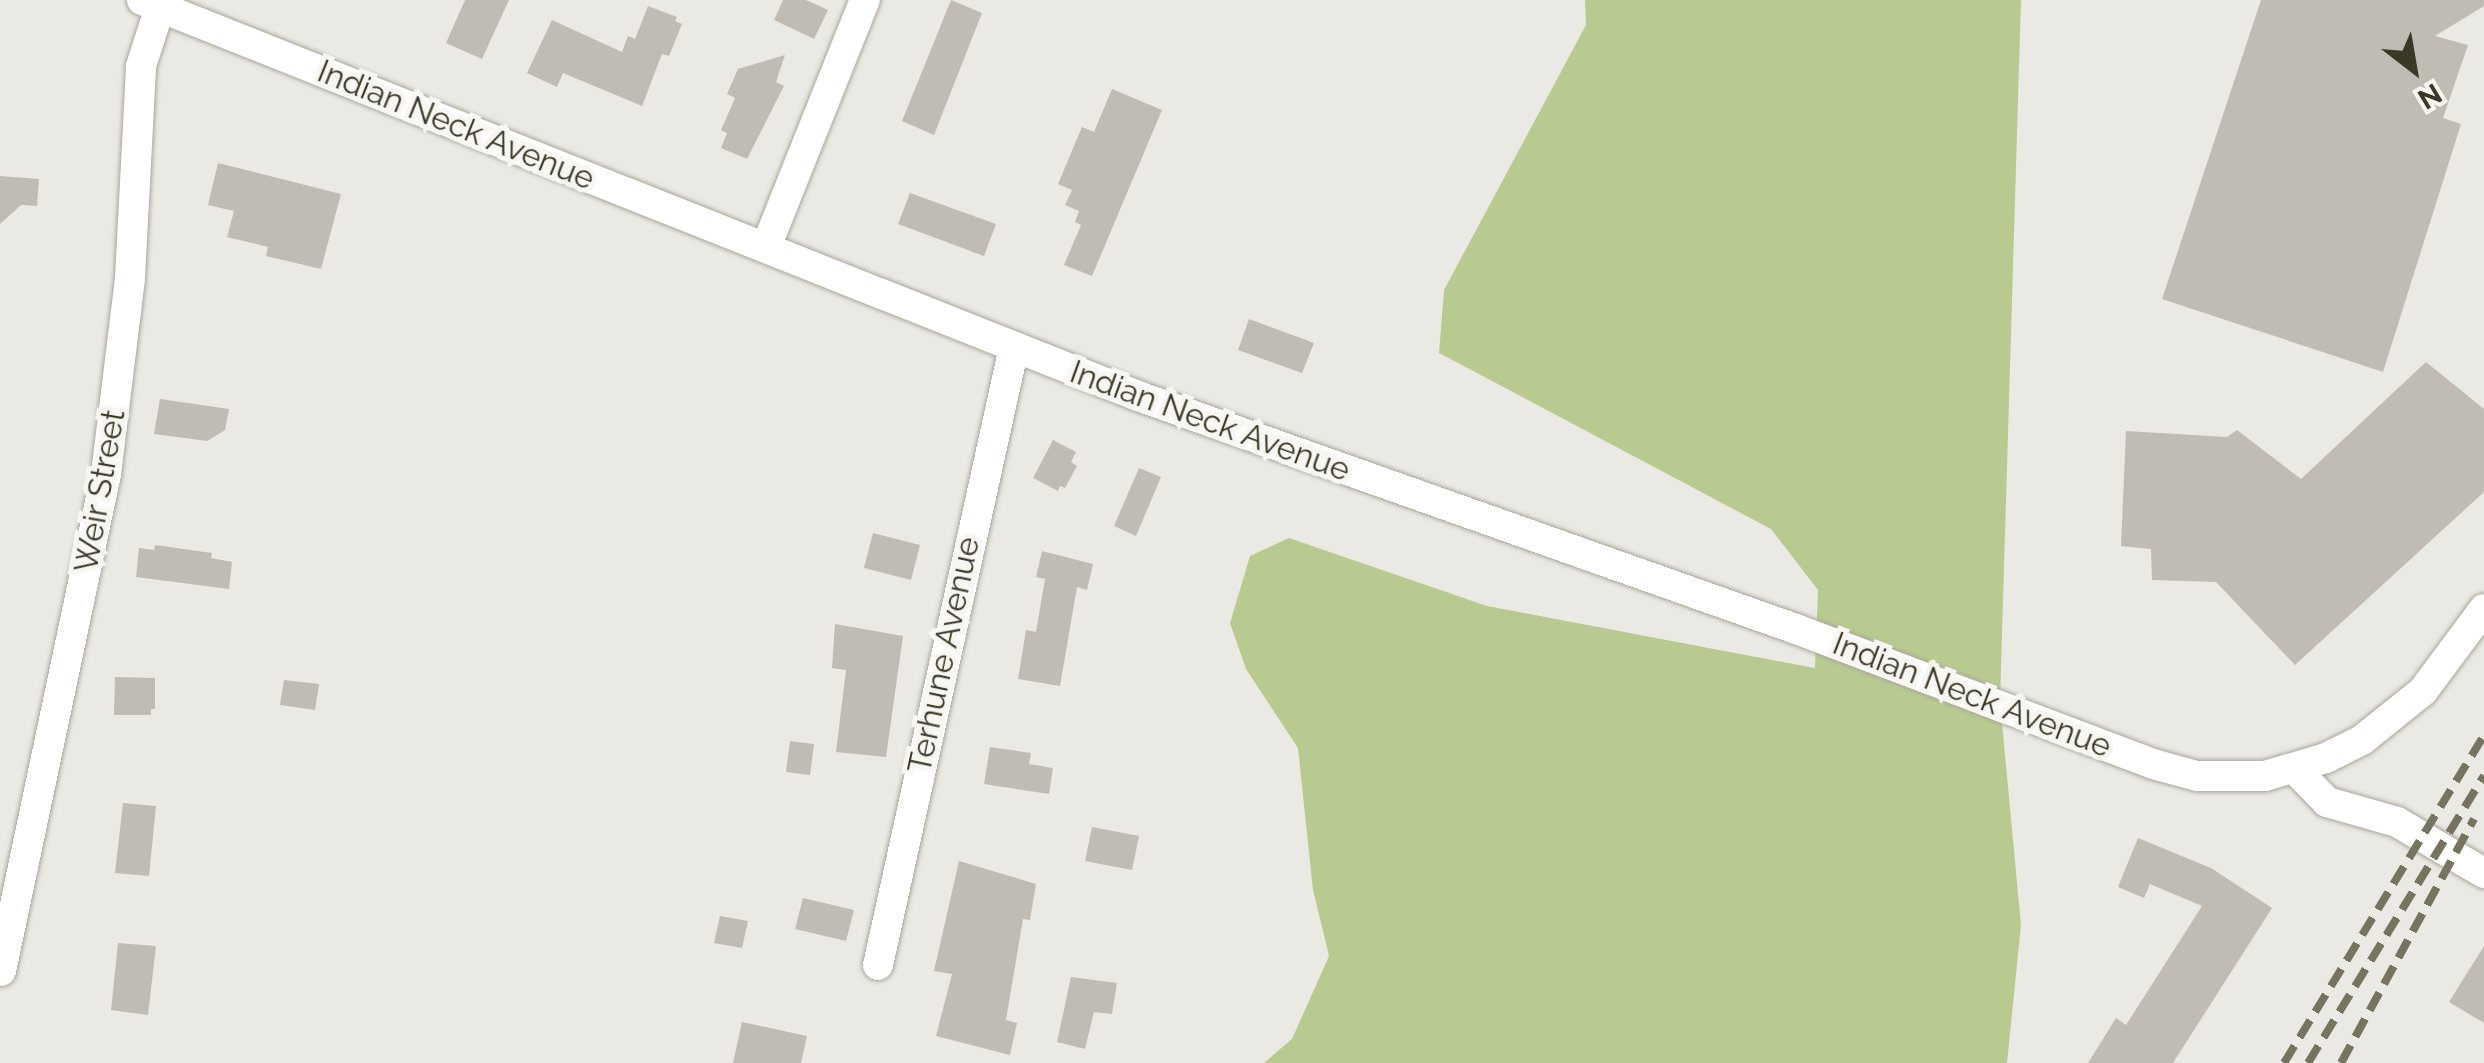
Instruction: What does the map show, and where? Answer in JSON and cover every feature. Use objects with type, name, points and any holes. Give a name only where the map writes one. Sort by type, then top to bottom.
[{"type":"street","points":[[766,247],[865,0]]},
{"type":"street","name":"Indian Neck Avenue","points":[[164,5],[1190,415],[1796,628],[2153,764],[2197,776],[2232,778],[2295,769],[2350,746],[2393,718],[2452,656],[2484,609]]},
{"type":"street","name":"Weir Street","points":[[1,971],[106,474],[130,278],[141,66],[164,5]]},
{"type":"street","name":"Terhune Avenue","points":[[878,965],[1014,347]]},
{"type":"street","points":[[2295,769],[2327,802],[2397,822],[2484,873]]},
{"type":"shaded area","points":[[1585,0],[2021,0],[2000,702],[2021,925],[2007,1063],[1264,1063],[1292,1039],[1329,956],[1313,890],[1298,748],[1246,669],[1230,623],[1250,556],[1289,538],[1487,606],[1815,668],[1818,590],[1771,529],[1439,353],[1444,290],[1586,25]]},
{"type":"building","points":[[465,0],[509,0],[482,59],[446,43]]},
{"type":"building","points":[[783,0],[806,0],[828,10],[814,39],[774,20]]},
{"type":"building","points":[[951,0],[982,13],[934,135],[902,121]]},
{"type":"building","points":[[2261,0],[2484,0],[2484,6],[2435,36],[2468,45],[2443,118],[2461,124],[2383,372],[2162,299]]},
{"type":"building","points":[[648,6],[677,17],[675,21],[682,24],[669,56],[662,54],[642,106],[563,73],[557,87],[527,73],[552,20],[622,52],[628,36],[635,39]]},
{"type":"building","points":[[785,55],[776,82],[784,86],[747,159],[721,148],[727,133],[721,130],[735,98],[727,94],[738,69]]},
{"type":"building","points":[[1112,89],[1162,110],[1092,276],[1064,265],[1081,225],[1075,222],[1079,211],[1065,205],[1072,190],[1058,184],[1082,127],[1094,132]]},
{"type":"building","points":[[218,163],[341,194],[321,269],[266,256],[268,247],[227,237],[234,211],[208,205]]},
{"type":"building","points":[[0,176],[39,179],[37,206],[21,205],[0,224]]},
{"type":"building","points":[[910,193],[996,224],[984,256],[898,224]]},
{"type":"building","points":[[1249,319],[1314,343],[1302,373],[1238,350]]},
{"type":"building","points":[[2426,362],[2484,409],[2484,492],[2295,665],[2216,582],[2152,580],[2151,549],[2121,546],[2126,431],[2227,437],[2237,430],[2301,479]]},
{"type":"building","points":[[160,399],[229,409],[225,430],[207,441],[154,434]]},
{"type":"building","points":[[1053,440],[1076,452],[1071,462],[1077,466],[1065,488],[1060,486],[1058,491],[1033,478]]},
{"type":"building","points":[[1139,468],[1161,477],[1136,536],[1114,526]]},
{"type":"building","points":[[873,533],[920,545],[911,580],[864,568]]},
{"type":"building","points":[[155,545],[212,553],[211,558],[232,562],[229,589],[136,577],[139,548],[154,550]]},
{"type":"building","points":[[1042,551],[1093,564],[1087,590],[1077,587],[1060,686],[1018,679],[1026,630],[1036,632],[1045,579],[1036,577]]},
{"type":"building","points":[[835,624],[903,636],[886,757],[836,752],[846,670],[832,668]]},
{"type":"building","points":[[115,677],[155,678],[155,709],[151,709],[151,715],[114,715]]},
{"type":"building","points":[[284,680],[319,684],[315,710],[280,705]]},
{"type":"building","points":[[790,741],[814,744],[810,775],[786,772]]},
{"type":"building","points":[[990,747],[1031,753],[1029,764],[1053,768],[1049,794],[984,784]]},
{"type":"building","points":[[123,803],[156,806],[149,876],[115,873]]},
{"type":"building","points":[[1092,827],[1139,836],[1132,870],[1085,861]]},
{"type":"building","points":[[2138,838],[2211,868],[2272,908],[2173,1063],[2088,1063],[2116,1018],[2126,1025],[2202,906],[2150,884],[2144,898],[2118,887]]},
{"type":"building","points":[[959,861],[1036,884],[1030,920],[1023,919],[1006,1020],[1017,1023],[1010,1055],[936,1036],[952,974],[934,971]]},
{"type":"building","points":[[803,898],[854,910],[846,941],[795,929]]},
{"type":"building","points":[[720,916],[748,921],[742,948],[714,943]]},
{"type":"building","points":[[118,943],[156,946],[148,1015],[111,1010]]},
{"type":"building","points":[[2484,946],[2484,1023],[2449,1002]]},
{"type":"building","points":[[1071,977],[1117,983],[1112,1014],[1094,1012],[1085,1049],[1057,1042]]},
{"type":"building","points":[[742,1022],[807,1036],[801,1063],[733,1063]]},
{"type":"railway","points":[[2284,1063],[2484,735]]},
{"type":"railway","points":[[2308,1063],[2484,776]]},
{"type":"railway","points":[[2341,1063],[2474,819]]}]
